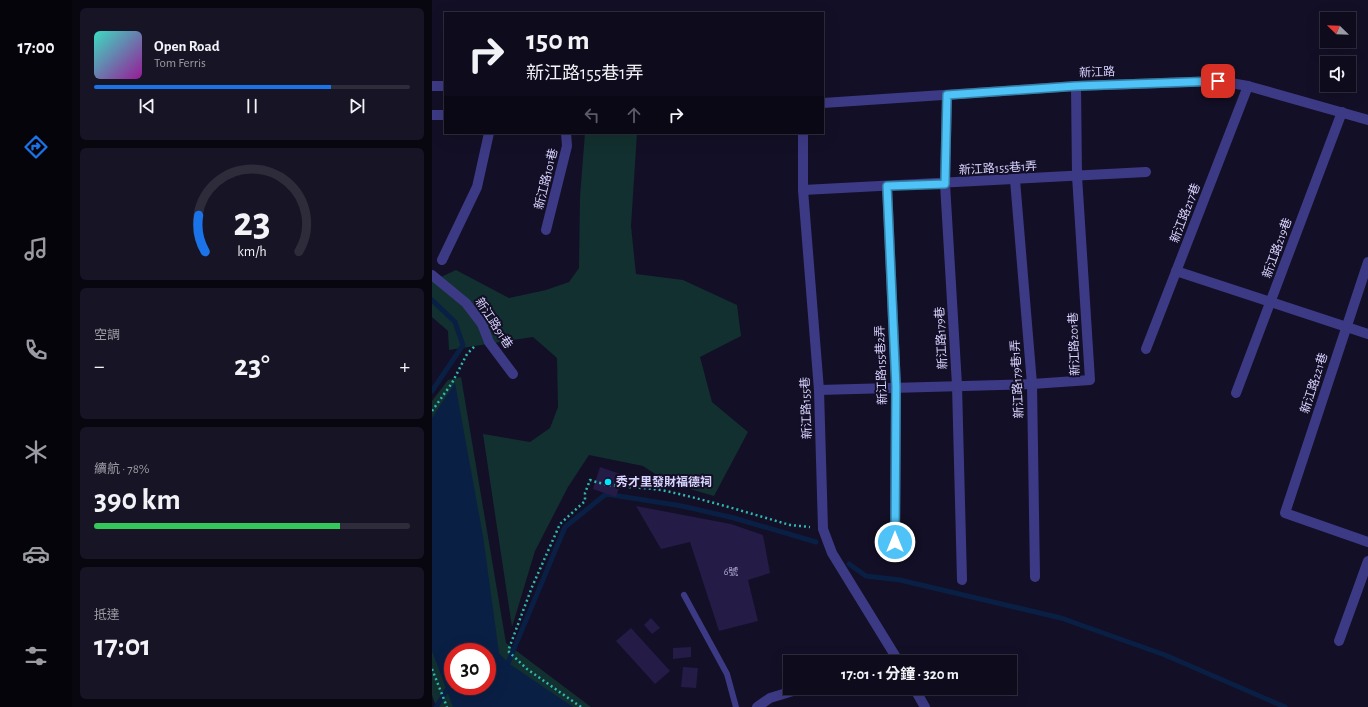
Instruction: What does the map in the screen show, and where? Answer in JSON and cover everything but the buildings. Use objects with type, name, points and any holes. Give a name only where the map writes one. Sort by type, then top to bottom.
[{"type":"street","name":"新江路","points":[[824,103],[1076,86],[1218,81],[1248,86],[1368,120]]},
{"type":"street","points":[[432,86],[444,86]]},
{"type":"street","name":"新江路201巷","points":[[819,390],[1032,384],[1090,380],[1077,176],[1076,86]]},
{"type":"street","name":"新江路217巷","points":[[1146,349],[1248,86]]},
{"type":"street","name":"新江路179巷","points":[[947,95],[945,184],[957,385],[962,580]]},
{"type":"street","name":"新江路219巷","points":[[1236,393],[1342,112]]},
{"type":"street","points":[[432,115],[444,115]]},
{"type":"street","points":[[442,260],[477,187],[489,134]]},
{"type":"street","name":"新江路101巷","points":[[546,230],[567,146],[566,134]]},
{"type":"street","name":"新江路155巷","points":[[803,134],[803,190],[819,390],[823,529],[832,553],[891,655]]},
{"type":"street","name":"新江路155巷1弄","points":[[803,190],[945,184],[1146,172]]},
{"type":"street","name":"新江路179巷1弄","points":[[1015,180],[1032,384],[1036,577]]},
{"type":"street","name":"新江路155巷2弄","points":[[887,186],[896,387],[895,542]]},
{"type":"street","name":"新江路221巷","points":[[1368,262],[1285,513],[1368,542]]},
{"type":"street","points":[[1176,271],[1368,334]]},
{"type":"street","name":"新江路91巷","points":[[432,275],[466,303],[482,324],[489,342],[512,374]]},
{"type":"street","points":[[1339,641],[1368,561]]},
{"type":"street","points":[[757,707],[770,698],[783,694]]},
{"type":"street","points":[[918,695],[925,707]]},
{"type":"lane","points":[[684,595],[727,674],[736,707]]},
{"type":"path","points":[[432,411],[452,383],[467,354],[486,336]]},
{"type":"path","points":[[581,707],[527,669],[508,651],[532,587],[560,524],[585,501],[585,493],[590,480],[620,487],[664,491],[790,524],[823,529]]},
{"type":"path","points":[[432,669],[447,707]]},
{"type":"green space","points":[[585,134],[637,134],[631,226],[636,274],[683,280],[737,305],[741,336],[700,357],[712,402],[748,432],[714,496],[669,483],[643,466],[589,455],[568,487],[535,551],[512,627],[483,434],[530,442],[550,428],[558,407],[557,358],[533,337],[449,350],[448,331],[432,317],[432,281],[456,270],[509,298],[546,290],[569,282],[579,268],[580,196]]},
{"type":"green space","points":[[461,377],[506,643],[591,707],[436,707],[432,695],[432,401],[448,380]]},
{"type":"water","points":[[455,383],[483,536],[499,653],[508,663],[573,707],[453,707],[448,695],[496,695],[496,643],[444,643],[444,683],[432,651],[432,418]]},
{"type":"waterway","points":[[432,300],[455,322],[463,345],[432,391]]},
{"type":"waterway","points":[[503,665],[508,663],[565,527],[606,494],[682,506],[734,518],[816,542]]},
{"type":"waterway","points":[[849,564],[866,576],[900,580],[1061,618],[1165,655],[1285,707]]},
{"type":"waterway","points":[[436,707],[444,695]]},
{"type":"place","name":"秀才里發財福德祠","points":[[608,482]]},
{"type":"route","points":[[895,542],[896,387],[887,186],[945,184],[947,95],[1076,86],[1218,81]]}]
